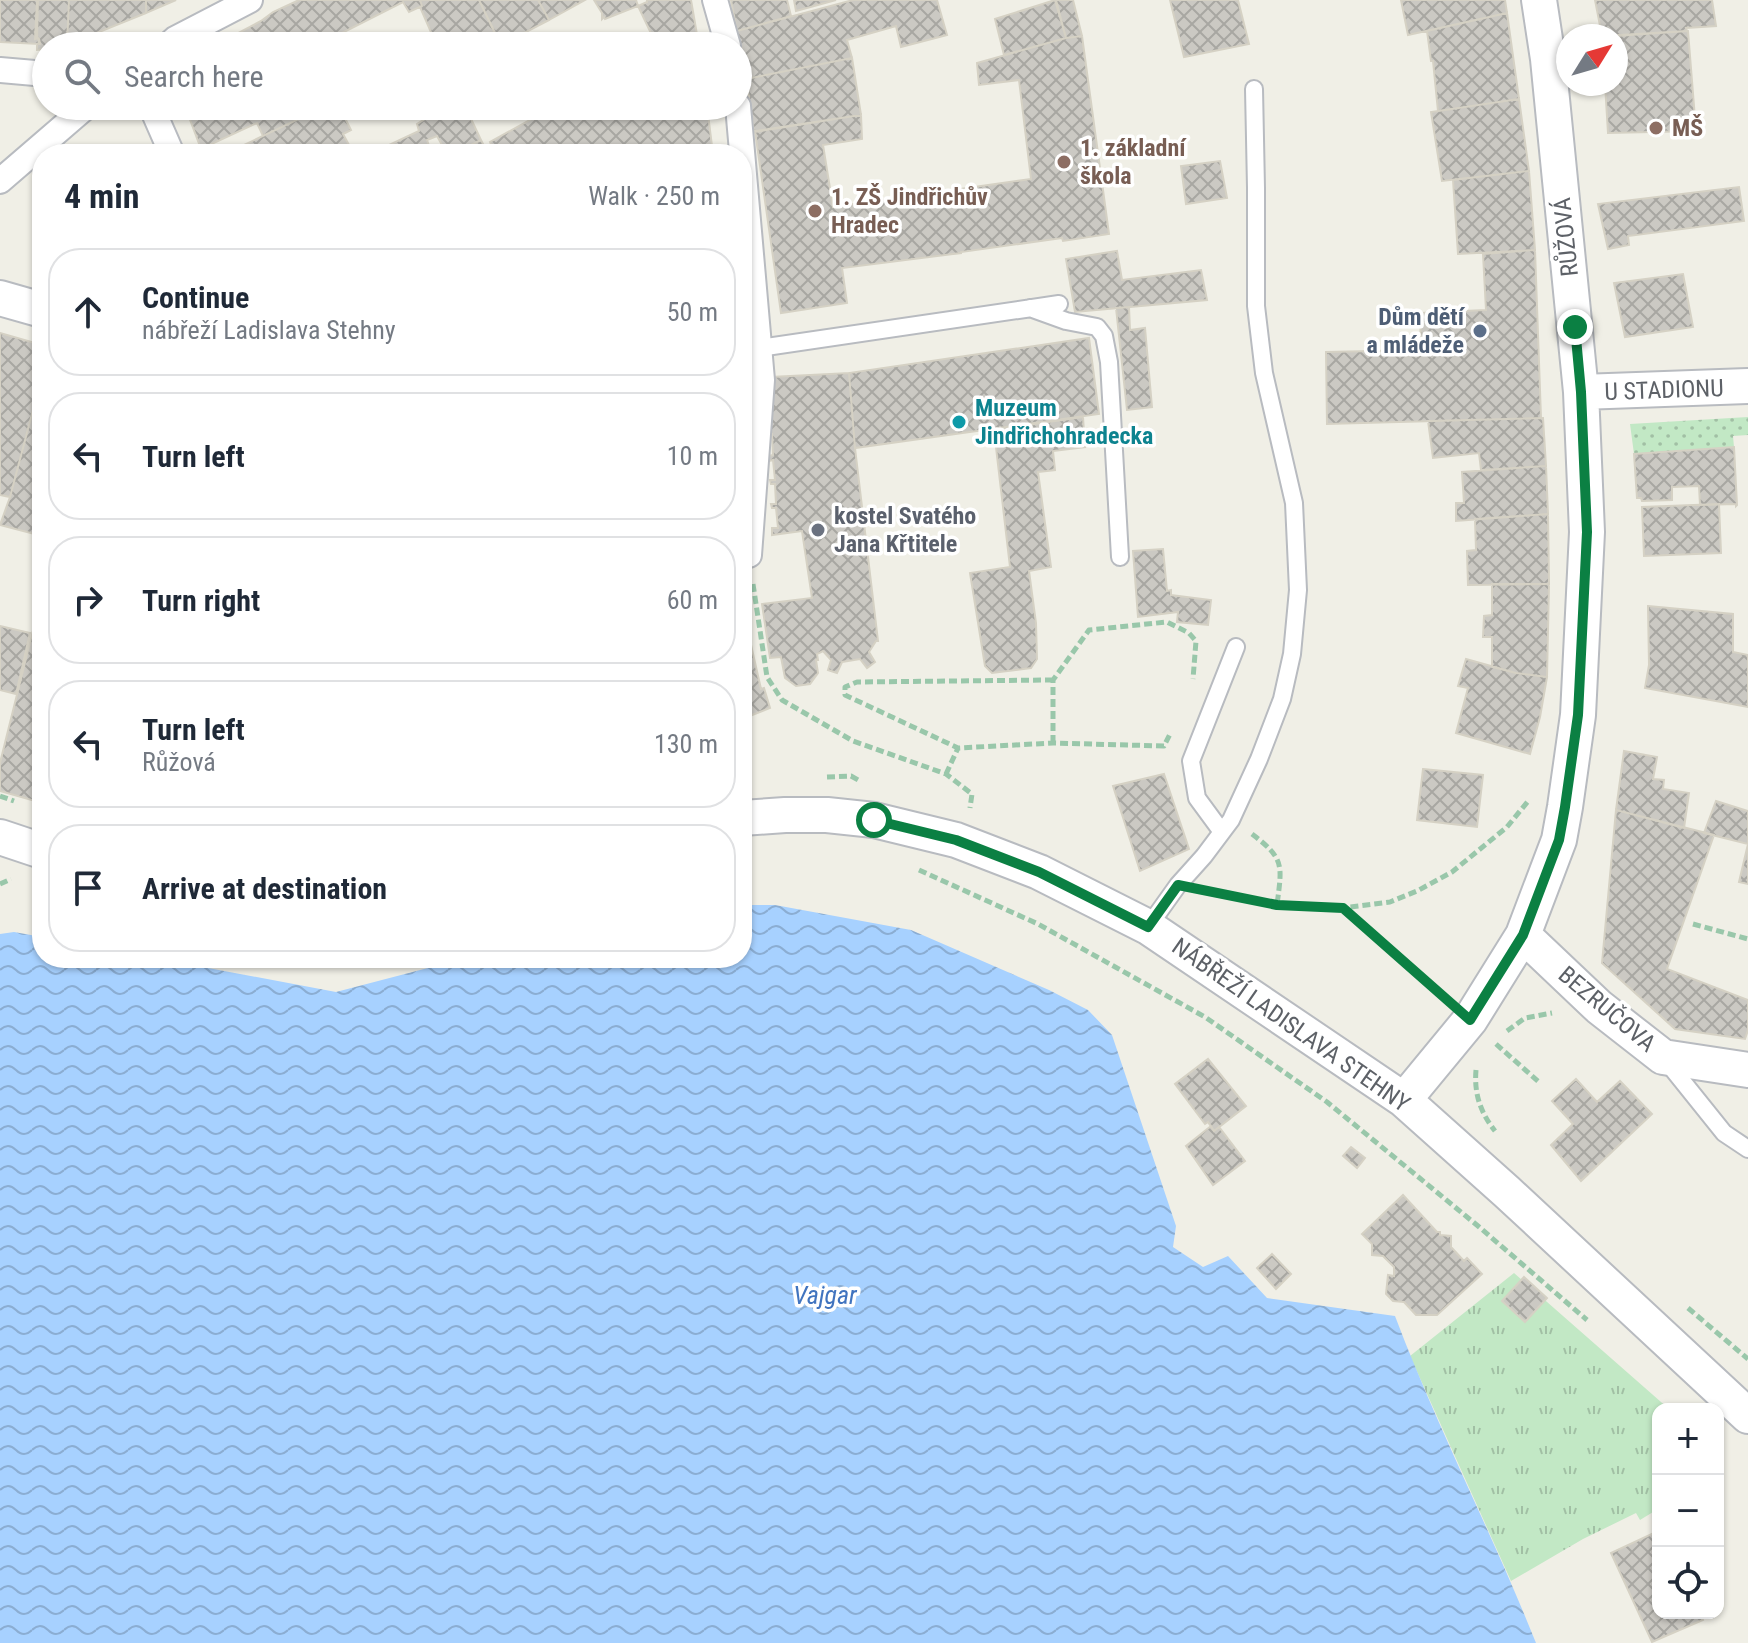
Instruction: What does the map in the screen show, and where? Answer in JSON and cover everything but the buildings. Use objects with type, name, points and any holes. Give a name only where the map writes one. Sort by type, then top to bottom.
[{"type":"street","points":[[188,32],[250,0]]},
{"type":"street","points":[[715,0],[724,32]]},
{"type":"street","name":"RŮŽOVÁ","points":[[1404,1100],[1470,1020],[1523,935],[1559,840],[1578,715],[1587,532],[1581,392],[1548,59],[1539,0]]},
{"type":"street","points":[[0,70],[32,73]]},
{"type":"street","points":[[43,144],[71,120]]},
{"type":"street","points":[[157,120],[168,144]]},
{"type":"street","points":[[739,120],[741,144]]},
{"type":"street","points":[[0,181],[32,153]]},
{"type":"street","points":[[752,267],[762,380],[752,489]]},
{"type":"street","points":[[0,298],[32,307]]},
{"type":"street","name":"U STADIONU","points":[[1581,392],[1748,386]]},
{"type":"street","name":"NÁBŘEŽÍ LADISLAVA STEHNY","points":[[752,817],[827,815],[874,820],[956,840],[1039,872],[1148,927],[1404,1100],[1748,1416]]},
{"type":"street","points":[[0,837],[32,848]]},
{"type":"street","name":"BEZRUČOVA","points":[[1523,935],[1599,1007],[1663,1057],[1748,1070]]},
{"type":"lane","points":[[1148,927],[1227,826],[1259,759],[1282,699],[1292,654],[1298,590],[1294,503],[1264,373],[1256,306],[1254,89]]},
{"type":"lane","points":[[759,348],[1059,304]]},
{"type":"lane","points":[[1030,308],[1066,321],[1097,327],[1104,336],[1109,362],[1120,557]]},
{"type":"lane","points":[[1227,826],[1197,798],[1191,761],[1236,647]]},
{"type":"lane","points":[[1663,1057],[1724,1133],[1748,1149]]},
{"type":"path","points":[[752,589],[767,677],[782,700],[853,741],[946,774],[972,794],[970,806]]},
{"type":"path","points":[[1053,743],[1053,680],[1089,630],[1167,622],[1189,633],[1196,641],[1192,692]]},
{"type":"path","points":[[1053,680],[857,682],[845,687],[845,695],[958,748],[1053,743],[1164,746],[1178,719]]},
{"type":"path","points":[[946,774],[958,748]]},
{"type":"path","points":[[1178,885],[1277,905],[1343,908],[1390,902],[1452,872],[1484,848],[1507,827],[1528,801],[1532,790]]},
{"type":"path","points":[[1227,826],[1272,849],[1279,860],[1281,877],[1277,905]]},
{"type":"path","points":[[907,865],[1038,924],[1205,1017],[1327,1102],[1478,1226]]},
{"type":"path","points":[[0,884],[11,879]]},
{"type":"path","points":[[1343,908],[1470,1020]]},
{"type":"path","points":[[1693,924],[1748,939]]},
{"type":"path","points":[[1488,1050],[1508,1029],[1525,1018],[1562,1013]]},
{"type":"path","points":[[1494,1043],[1540,1083]]},
{"type":"path","points":[[1476,1070],[1476,1095],[1480,1106],[1502,1138]]},
{"type":"green space","points":[[1748,417],[1748,435],[1733,436],[1734,447],[1634,454],[1630,424]]},
{"type":"green space","points":[[1514,1273],[1662,1403],[1652,1403],[1652,1513],[1640,1520],[1636,1513],[1583,1539],[1511,1581],[1410,1356]]},
{"type":"water","name":"Vajgar","points":[[752,905],[775,905],[911,930],[1088,1010],[1112,1035],[1176,1226],[1173,1247],[1203,1267],[1228,1256],[1267,1298],[1395,1316],[1536,1643],[0,1643],[0,934],[14,932],[32,935],[32,968],[208,968],[336,992],[428,968],[752,968]]},
{"type":"place","name":"MŠ","points":[[1656,128]]},
{"type":"place","name":"1. základní škola","points":[[1064,162]]},
{"type":"place","name":"1. ZŠ Jindřichův Hradec","points":[[815,211]]},
{"type":"place","name":"Dům dětí a mládeže","points":[[1480,331]]},
{"type":"place","name":"Muzeum Jindřichohradecka","points":[[959,422]]},
{"type":"place","name":"kostel Svatého Jana Křtitele","points":[[818,530]]},
{"type":"route","points":[[874,820],[956,840],[1039,872],[1148,927],[1178,885],[1277,905],[1343,908],[1470,1020],[1523,935],[1559,840],[1565,807],[1578,715],[1587,532],[1575,327]]}]
